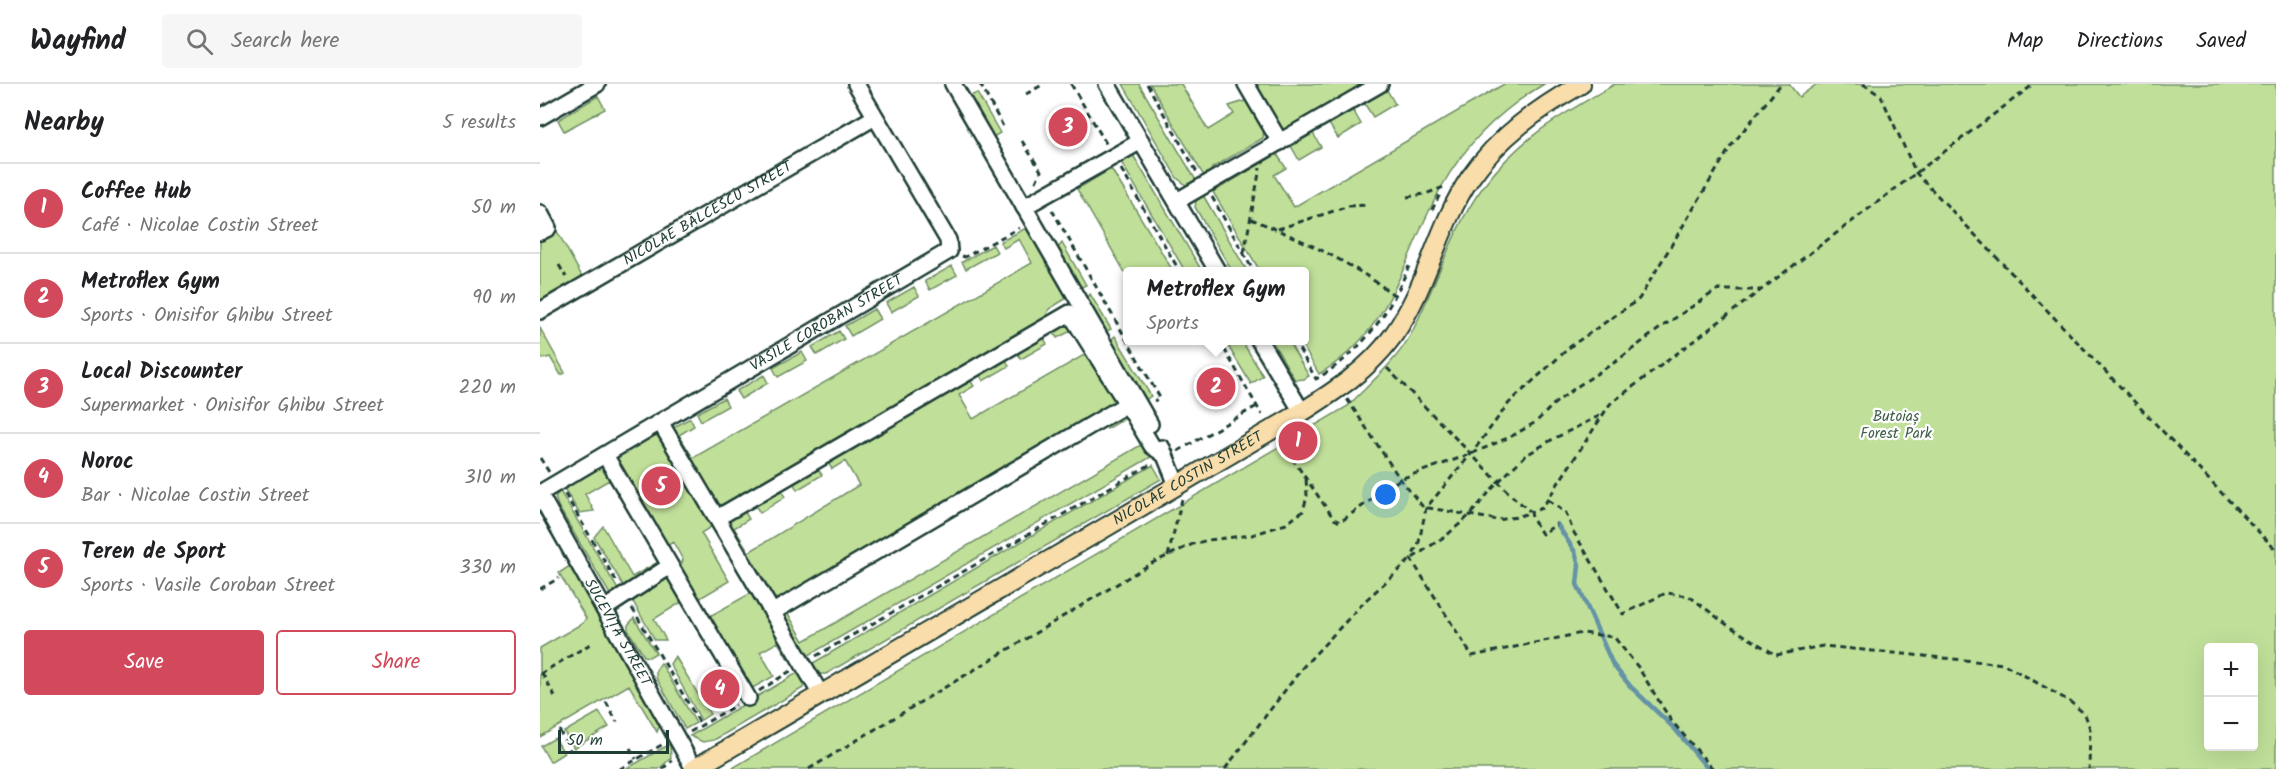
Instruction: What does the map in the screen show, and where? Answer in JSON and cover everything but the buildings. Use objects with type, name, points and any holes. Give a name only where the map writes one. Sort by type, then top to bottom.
[{"type":"main road","name":"NICOLAE COSTIN STREET","points":[[694,769],[1302,412],[1357,375],[1392,337],[1416,295],[1459,196],[1487,156],[1511,131],[1532,114],[1581,84]]},
{"type":"street","points":[[540,117],[597,84]]},
{"type":"street","points":[[856,84],[948,240],[949,251]]},
{"type":"street","points":[[953,84],[1134,406],[1152,446],[1165,455],[1177,485]]},
{"type":"street","points":[[1107,84],[1215,267]]},
{"type":"street","points":[[1246,84],[1280,142]]},
{"type":"street","points":[[1177,201],[1380,84]]},
{"type":"street","name":"NICOLAE BĂLCESCU STREET","points":[[540,311],[875,117]]},
{"type":"street","points":[[1028,214],[1117,163],[1141,141]]},
{"type":"street","points":[[540,213],[548,228],[540,232]]},
{"type":"street","name":"VASILE COROBAN STREET","points":[[540,494],[949,251]]},
{"type":"street","points":[[717,518],[1070,313],[1134,406]]},
{"type":"street","points":[[1262,345],[1302,412]]},
{"type":"street","points":[[772,612],[1134,406]]},
{"type":"street","points":[[660,422],[820,693]]},
{"type":"street","points":[[605,455],[748,698]]},
{"type":"street","name":"SUCEVIȚA STREET","points":[[540,494],[694,769]]},
{"type":"street","points":[[604,609],[670,566]]},
{"type":"path","points":[[980,84],[1005,130]]},
{"type":"path","points":[[1026,94],[1044,84]]},
{"type":"path","points":[[1071,84],[1177,267]]},
{"type":"path","points":[[1411,559],[1419,542],[1426,508],[1471,454],[1509,403],[1571,346],[1639,299],[1731,146],[1781,84]]},
{"type":"path","points":[[1863,84],[1881,96],[1916,173],[2276,550]]},
{"type":"path","points":[[1340,387],[1419,504],[1426,508],[1504,520],[1542,508],[1610,404],[2034,84]]},
{"type":"path","points":[[949,251],[965,257],[1028,214],[1041,171],[1022,141]]},
{"type":"path","points":[[1244,253],[1263,152]]},
{"type":"path","points":[[1407,196],[1425,194],[1444,187]]},
{"type":"path","points":[[1060,205],[1051,210],[1123,334]]},
{"type":"path","points":[[1276,229],[1349,206],[1367,205]]},
{"type":"path","points":[[1251,219],[1276,229],[1371,277],[1395,296]]},
{"type":"path","points":[[559,265],[566,277]]},
{"type":"path","points":[[1277,442],[1285,449],[1334,519],[1340,522],[1400,479],[1471,454],[1512,436],[1536,422],[1575,388],[1717,290],[1760,290]]},
{"type":"path","points":[[1129,345],[1160,398],[1134,406]]},
{"type":"path","points":[[1222,345],[1262,415]]},
{"type":"path","points":[[1297,345],[1316,379]]},
{"type":"path","points":[[1384,366],[1498,482],[1531,512],[1542,534],[1557,524]]},
{"type":"path","points":[[620,769],[748,698],[803,663],[1165,455],[1179,451],[1257,406]]},
{"type":"path","points":[[1225,769],[1303,667],[1359,608],[1411,559],[1447,535],[1470,515],[1498,482],[1525,456],[1553,439],[1603,415]]},
{"type":"path","points":[[809,769],[1152,563],[1208,540],[1252,535],[1286,524],[1303,511],[1307,496],[1306,478]]},
{"type":"path","points":[[1168,556],[1182,499],[1177,485]]},
{"type":"path","points":[[1548,500],[1566,513],[1573,531],[1623,614],[1666,593],[1689,596],[1726,624],[1776,655],[1823,646],[2004,664],[2069,701],[2085,714],[2090,729],[2089,769]]},
{"type":"path","points":[[1411,559],[1472,656],[1582,633],[1614,637],[1638,667],[1670,719],[1713,769]]},
{"type":"path","points":[[540,588],[559,578]]},
{"type":"path","points":[[557,700],[541,674],[592,643]]},
{"type":"path","points":[[606,702],[617,722]]},
{"type":"path","points":[[558,730],[570,750]]},
{"type":"path","points":[[630,748],[636,759]]},
{"type":"green space","points":[[1123,84],[1139,84],[1197,182],[1186,185],[1177,178]]},
{"type":"green space","points":[[1150,84],[1181,84],[1208,130],[1234,114],[1229,106],[1248,100],[1264,128],[1263,138],[1212,168],[1205,178]]},
{"type":"green space","points":[[1252,84],[1374,84],[1283,133]]},
{"type":"green space","points":[[1504,84],[1544,84],[1514,104],[1486,128],[1462,155],[1428,212],[1381,313],[1365,335],[1344,356],[1319,374],[1302,345],[1309,345],[1309,267],[1258,267],[1213,192],[1277,154],[1286,168],[1274,175],[1294,207]]},
{"type":"green space","name":"Butoiaș Forest Park","points":[[1615,84],[1789,84],[1799,97],[1817,84],[2276,84],[2276,769],[731,769],[1348,406],[1390,363],[1405,344],[1420,316],[1462,221],[1483,187],[1497,169],[1527,140]]},
{"type":"green space","points":[[1387,90],[1395,104],[1373,117],[1364,103]]},
{"type":"green space","points":[[977,93],[1000,133],[990,139],[966,98]]},
{"type":"green space","points":[[598,96],[605,109],[564,131],[558,120]]},
{"type":"green space","points":[[1353,110],[1361,124],[1338,138],[1329,124]]},
{"type":"green space","points":[[1313,133],[1321,147],[1299,160],[1291,146]]},
{"type":"green space","points":[[1133,155],[1200,267],[1183,267],[1121,162]]},
{"type":"green space","points":[[1111,169],[1171,267],[1123,267],[1123,269],[1077,189]]},
{"type":"green space","points":[[1203,195],[1245,267],[1230,267],[1195,207],[1196,201]]},
{"type":"green space","points":[[1028,227],[1071,301],[1067,298],[1049,309],[1043,324],[726,507],[717,504],[671,429],[690,418],[694,426],[679,435],[693,458],[1032,263],[1019,239],[1004,248],[1000,242]]},
{"type":"green space","points":[[557,231],[584,280],[540,304],[540,240]]},
{"type":"green space","points":[[1062,243],[1086,285],[1079,288],[1056,250]]},
{"type":"green space","points":[[993,245],[997,252],[966,269],[962,262]]},
{"type":"green space","points":[[952,266],[957,275],[930,290],[925,281]]},
{"type":"green space","points":[[914,287],[919,296],[891,312],[886,303]]},
{"type":"green space","points":[[1090,294],[1111,329],[1105,332],[1085,301]]},
{"type":"green space","points":[[874,309],[880,319],[851,336],[845,326]]},
{"type":"green space","points":[[1066,321],[1075,324],[1117,403],[1115,406],[786,599],[773,598],[727,523],[729,517],[743,509],[749,519],[734,528],[749,552],[859,485],[845,461],[832,469],[826,460],[968,377],[974,386],[959,395],[973,419],[1086,354],[1073,330],[1057,338],[1051,328]]},
{"type":"green space","points":[[540,328],[565,373],[561,375],[550,357],[543,359],[540,357]]},
{"type":"green space","points":[[839,331],[844,339],[817,355],[812,347]]},
{"type":"green space","points":[[1042,334],[1047,344],[1021,359],[1015,349]]},
{"type":"green space","points":[[1115,336],[1151,396],[1144,401],[1110,341]]},
{"type":"green space","points":[[1227,345],[1244,345],[1263,376],[1251,384]]},
{"type":"green space","points":[[1274,345],[1290,345],[1309,376],[1295,380]]},
{"type":"green space","points":[[802,352],[807,361],[778,377],[773,368]]},
{"type":"green space","points":[[1004,356],[1009,366],[983,381],[978,371]]},
{"type":"green space","points":[[764,375],[768,383],[741,399],[736,391]]},
{"type":"green space","points":[[724,398],[728,406],[701,421],[697,413]]},
{"type":"green space","points":[[1122,414],[1128,414],[1151,457],[804,658],[786,620],[786,610],[798,603],[801,606],[788,614],[804,641],[1141,445],[1126,418],[1107,429],[1107,423]]},
{"type":"green space","points":[[651,435],[660,436],[714,525],[701,533],[729,581],[700,598],[710,616],[753,592],[791,657],[788,659],[778,642],[760,652],[774,676],[749,690],[680,567],[683,560],[673,542],[663,548],[617,463],[618,455]]},
{"type":"green space","points":[[600,465],[604,467],[618,488],[615,490],[609,480],[585,494],[594,511],[579,513],[562,485]]},
{"type":"green space","points":[[1153,465],[1161,479],[826,674],[816,674],[808,666]]},
{"type":"green space","points":[[816,466],[822,475],[797,490],[792,480]]},
{"type":"green space","points":[[779,487],[785,497],[760,513],[753,502]]},
{"type":"green space","points":[[560,491],[620,593],[612,598],[558,506],[555,497]]},
{"type":"green space","points":[[540,509],[662,719],[657,732],[629,685],[540,737],[540,648],[583,623],[586,618],[559,573],[570,566],[540,514]]},
{"type":"green space","points":[[603,526],[632,577],[656,563],[660,569],[626,590],[594,537]]},
{"type":"green space","points":[[670,575],[685,600],[654,619],[666,640],[655,640],[631,598]]},
{"type":"green space","points":[[634,618],[656,653],[649,657],[644,656],[628,630],[628,625]]},
{"type":"green space","points":[[675,656],[710,714],[701,720],[670,664]]},
{"type":"green space","points":[[661,663],[696,723],[685,729],[656,677],[656,670]]},
{"type":"green space","points":[[799,672],[804,681],[803,688],[714,740],[703,742],[690,736]]},
{"type":"green space","points":[[599,712],[609,727],[574,748],[564,732]]},
{"type":"green space","points":[[555,738],[564,753],[550,762],[541,746]]},
{"type":"green space","points":[[670,744],[671,758],[659,769],[626,769]]},
{"type":"waterway","points":[[1557,524],[1575,552],[1579,565],[1577,584],[1613,665],[1631,687],[1675,729],[1708,769]]},
{"type":"place","name":"Local Discounter","points":[[1068,127]]},
{"type":"place","name":"Metroflex Gym","points":[[1216,387]]},
{"type":"place","name":"Coffee Hub","points":[[1298,441]]},
{"type":"place","name":"Teren de Sport","points":[[661,486]]},
{"type":"place","name":"Noroc","points":[[720,689]]}]
